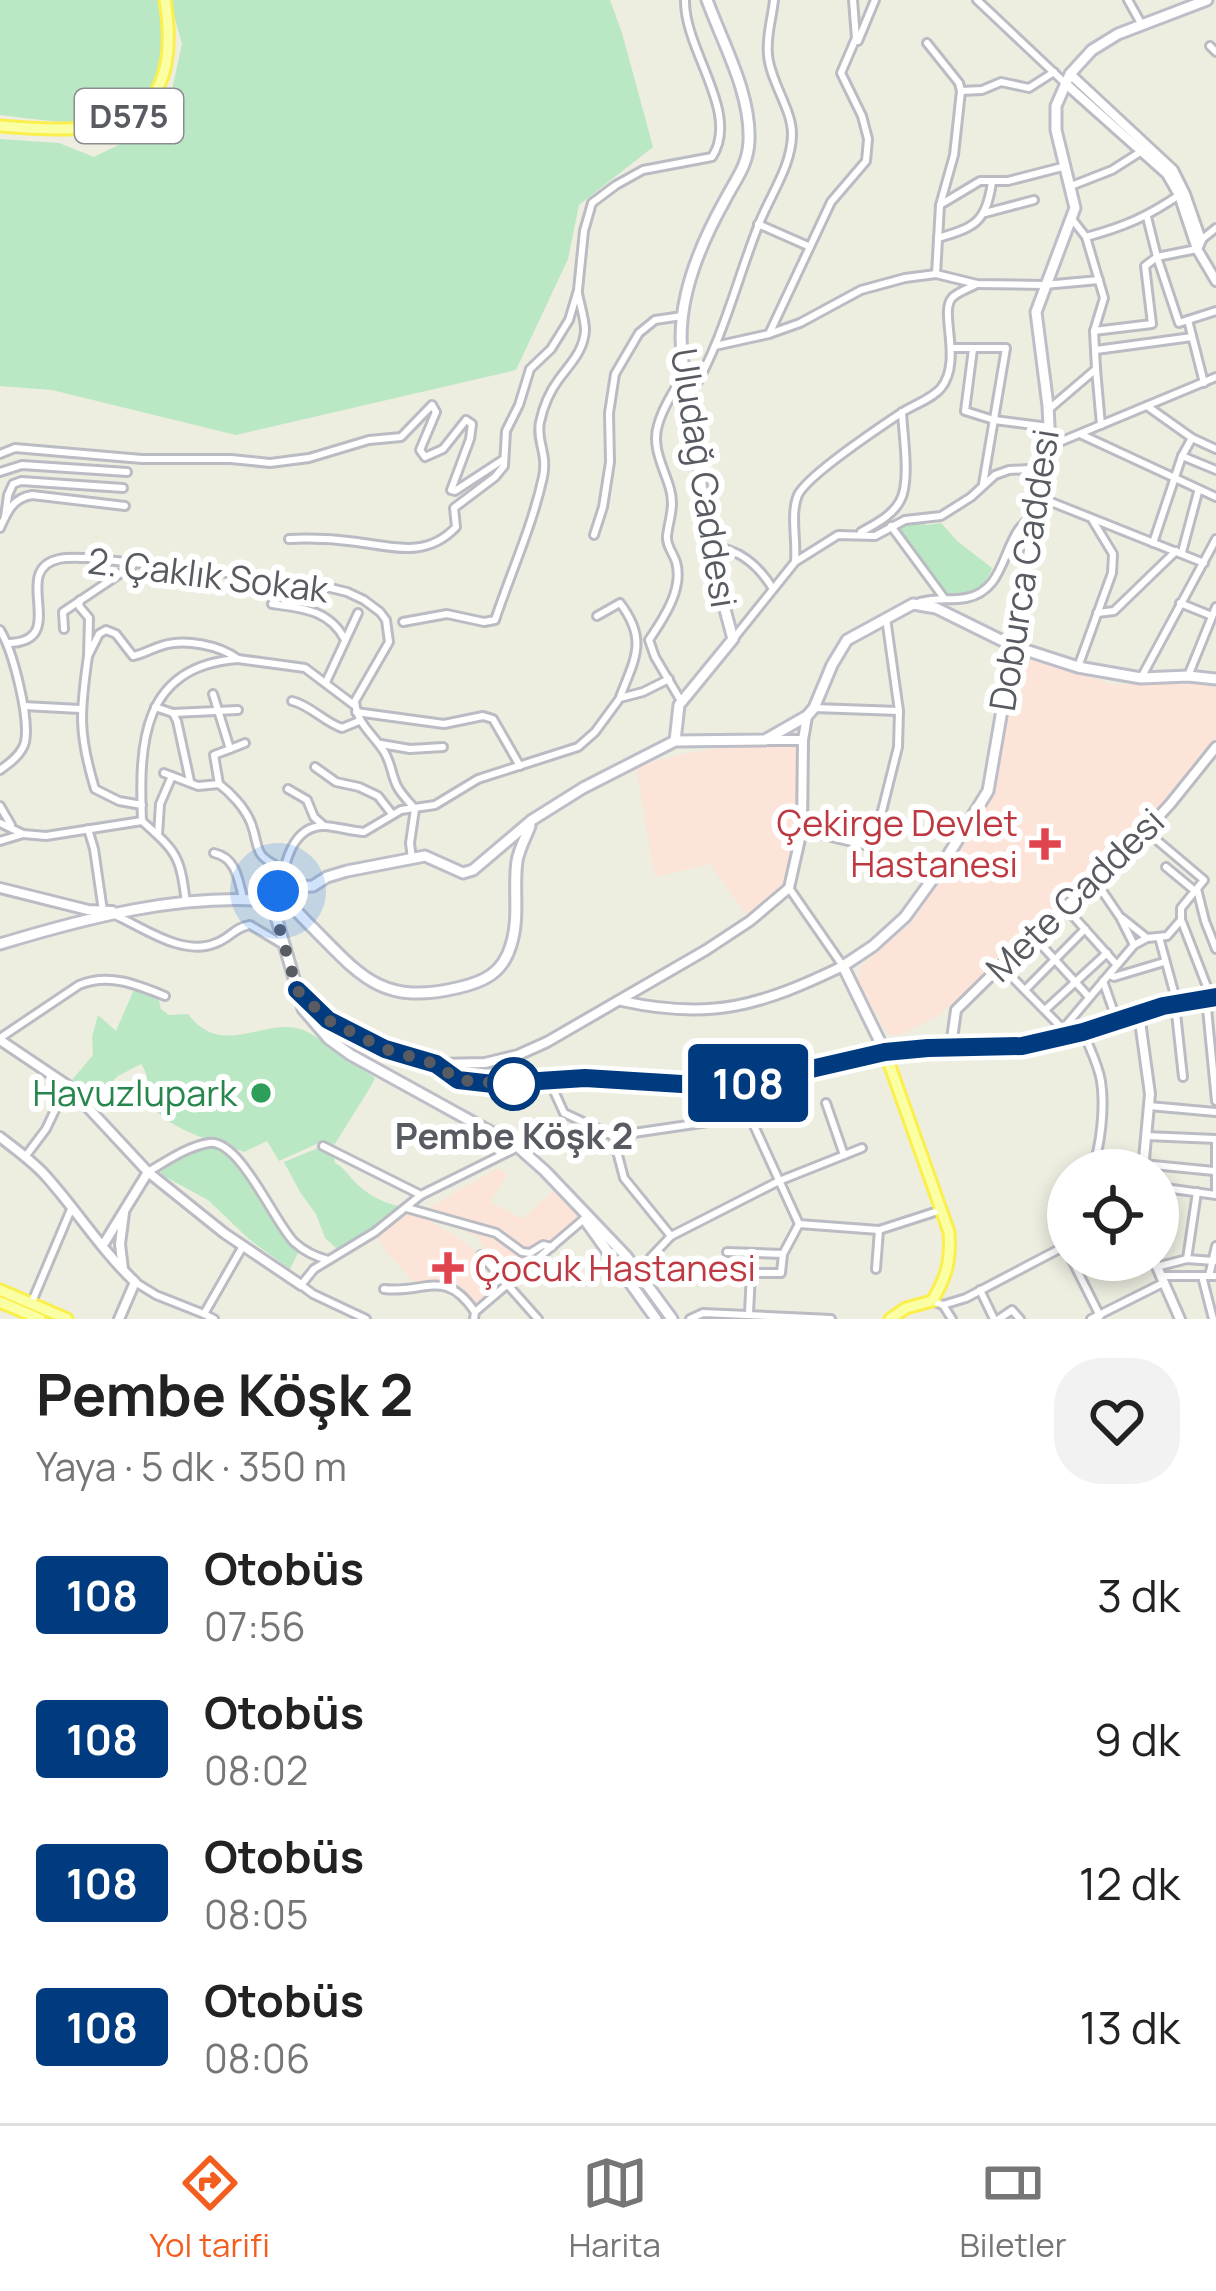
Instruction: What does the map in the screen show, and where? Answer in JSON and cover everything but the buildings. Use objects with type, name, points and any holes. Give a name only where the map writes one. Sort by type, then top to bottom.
[{"type":"main road","name":"D575","points":[[0,126],[77,130],[106,126],[147,104],[159,89],[168,62],[165,0]]},
{"type":"main road","name":"Uludağ Caddesi","points":[[681,701],[733,639],[708,547],[692,393],[684,375],[680,337],[696,260],[742,172],[749,146],[748,114],[707,0]]},
{"type":"main road","points":[[1067,78],[1092,50],[1118,34],[1180,5],[1208,0]]},
{"type":"main road","name":"Doburca Caddesi","points":[[843,966],[905,917],[988,791],[1050,446],[1036,312],[1075,208],[1056,130],[1056,106],[1067,78]]},
{"type":"main road","points":[[0,944],[109,913],[278,898],[290,887],[313,886],[347,871],[425,856],[463,872],[473,870],[532,820],[675,741],[766,740],[811,712],[841,648],[860,631],[913,604],[936,608],[1013,646],[1078,667],[1141,678],[1216,679]]},
{"type":"main road","points":[[675,741],[681,701]]},
{"type":"main road","points":[[278,898],[375,985],[397,994],[477,984],[503,965],[512,944],[517,859],[532,820]]},
{"type":"main road","points":[[503,844],[517,859]]},
{"type":"main road","points":[[278,898],[303,1009],[329,1039],[518,1147],[638,1271],[672,1319]]},
{"type":"main road","points":[[843,966],[885,1052],[950,1232],[946,1277],[937,1303],[906,1307],[890,1319]]},
{"type":"main road","points":[[297,990],[328,1020],[385,1049],[436,1064],[458,1080],[513,1084],[585,1078],[735,1084],[885,1052],[1022,1046],[1211,997]]},
{"type":"main road","points":[[568,1196],[656,1319]]},
{"type":"main road","points":[[0,1290],[67,1319]]},
{"type":"main road","points":[[0,1302],[18,1315],[40,1319]]},
{"type":"street","points":[[289,539],[408,550],[432,544],[456,527],[454,508],[504,466],[506,431],[530,369],[551,349],[569,320],[592,203],[644,170],[712,157],[721,143],[722,124],[692,40],[685,0]]},
{"type":"street","points":[[692,393],[707,367],[791,141],[792,126],[768,57],[774,0]]},
{"type":"street","points":[[853,0],[853,47]]},
{"type":"street","points":[[770,334],[831,202],[866,161],[868,139],[862,116],[841,73],[875,0]]},
{"type":"street","points":[[977,0],[1054,72],[1067,78],[1173,170],[1208,238],[1216,281]]},
{"type":"street","points":[[1128,0],[1142,26]]},
{"type":"street","points":[[927,43],[961,91],[954,155],[940,205],[936,274]]},
{"type":"street","points":[[961,91],[982,90],[1001,82],[1029,88],[1054,72]]},
{"type":"street","points":[[1071,186],[1112,170],[1145,148]]},
{"type":"street","points":[[1145,148],[1208,238]]},
{"type":"street","points":[[940,205],[980,181],[1008,181],[1066,166]]},
{"type":"street","points":[[937,238],[975,225],[985,213],[992,182]]},
{"type":"street","points":[[1086,237],[1125,227],[1179,196]]},
{"type":"street","points":[[985,213],[1034,200]]},
{"type":"street","points":[[1147,217],[1179,323],[1216,311]]},
{"type":"street","points":[[1072,219],[1086,237],[1104,298],[1094,331],[1101,425]]},
{"type":"street","points":[[758,224],[808,246]]},
{"type":"street","points":[[1094,331],[1152,324],[1145,266],[1208,238]]},
{"type":"street","points":[[715,346],[770,334],[861,290],[905,278],[936,274],[977,284],[1044,285],[1100,280]]},
{"type":"street","points":[[795,562],[796,498],[806,484],[902,412],[940,391],[953,347],[949,303],[977,284]]},
{"type":"street","points":[[403,622],[447,614],[495,620],[544,475],[541,418],[557,382],[581,347],[585,330],[578,290]]},
{"type":"street","points":[[594,535],[610,462],[609,413],[615,374],[640,333],[655,320],[682,316]]},
{"type":"street","points":[[1187,320],[1204,382]]},
{"type":"street","points":[[1096,350],[1192,337]]},
{"type":"street","points":[[953,347],[1006,348],[982,487]]},
{"type":"street","points":[[974,349],[965,411],[1049,427]]},
{"type":"street","points":[[1048,410],[1096,369]]},
{"type":"street","points":[[278,898],[284,869],[303,831],[326,826],[364,832],[401,809],[435,805],[478,779],[578,747],[596,732],[620,698],[644,642],[666,614],[679,578],[666,540],[672,495],[656,449],[656,428],[684,375]]},
{"type":"street","points":[[1050,446],[1216,376]]},
{"type":"street","points":[[0,454],[15,448],[142,460],[222,458],[282,463],[370,440],[401,437],[432,405],[436,412],[420,450],[422,456],[443,449],[466,420],[472,424],[451,490],[505,458]]},
{"type":"street","points":[[1148,406],[1216,449]]},
{"type":"street","points":[[858,534],[899,503],[905,485],[902,412]]},
{"type":"street","points":[[1079,434],[1216,497]]},
{"type":"street","points":[[1153,543],[1192,438]]},
{"type":"street","points":[[1182,456],[1216,470]]},
{"type":"street","points":[[0,472],[22,465],[127,472]]},
{"type":"street","points":[[733,639],[795,562],[838,535],[875,536],[905,520],[941,515],[1009,470],[1044,472]]},
{"type":"street","points":[[0,529],[8,495],[13,484],[21,481],[123,488]]},
{"type":"street","points":[[1097,613],[1114,610],[1179,552],[1198,490]]},
{"type":"street","points":[[5,517],[21,497],[32,495],[125,506]]},
{"type":"street","points":[[1039,497],[1204,563]]},
{"type":"street","points":[[913,604],[969,598],[989,586],[1000,573],[1018,531],[1036,513]]},
{"type":"street","points":[[1078,667],[1112,573],[1113,554],[1091,518]]},
{"type":"street","points":[[891,526],[944,598]]},
{"type":"street","points":[[1141,678],[1216,539]]},
{"type":"street","points":[[708,547],[738,553],[764,574],[773,589]]},
{"type":"street","name":"2. Çaklık Sokak","points":[[8,643],[32,638],[41,614],[38,574],[46,564],[60,559],[88,557],[327,586],[364,600],[380,612],[388,626],[389,642],[355,701],[357,713]]},
{"type":"street","points":[[64,628],[63,612],[136,564]]},
{"type":"street","points":[[80,600],[90,627],[81,736],[95,788],[119,801],[142,805]]},
{"type":"street","points":[[597,616],[620,603],[681,701]]},
{"type":"street","points":[[1180,603],[1214,612],[1188,676]]},
{"type":"street","points":[[272,604],[321,614],[338,627],[345,640]]},
{"type":"street","points":[[326,682],[358,613]]},
{"type":"street","points":[[802,830],[872,848],[898,747],[886,618]]},
{"type":"street","points":[[0,630],[8,643],[26,736],[24,747],[0,770]]},
{"type":"street","points":[[88,656],[106,630],[116,634],[134,656],[184,641],[238,659]]},
{"type":"street","points":[[186,903],[181,862],[171,846],[142,821],[140,765],[155,707],[171,684],[198,667],[238,659],[305,668],[357,713],[415,809],[412,859]]},
{"type":"street","points":[[620,698],[669,679]]},
{"type":"street","points":[[213,694],[230,749]]},
{"type":"street","points":[[292,700],[342,728],[357,713]]},
{"type":"street","points":[[22,706],[80,709]]},
{"type":"street","points":[[155,707],[173,713],[238,710]]},
{"type":"street","points":[[436,1064],[485,1063],[518,1055],[572,1029],[735,931],[789,888],[802,830],[803,740],[811,712],[898,711]]},
{"type":"street","points":[[173,713],[190,781]]},
{"type":"street","points":[[357,713],[444,724],[483,716],[493,719],[520,766]]},
{"type":"street","points":[[766,740],[803,740]]},
{"type":"street","points":[[245,743],[214,755],[219,784],[251,824],[260,852],[284,869]]},
{"type":"street","points":[[377,743],[410,749],[443,747]]},
{"type":"street","name":"Mete Caddesi","points":[[958,1047],[952,1039],[956,1010],[1096,882],[1216,747]]},
{"type":"street","points":[[314,767],[336,782],[378,796],[392,814]]},
{"type":"street","points":[[158,835],[168,775],[198,786],[219,784]]},
{"type":"street","points":[[288,790],[308,800],[314,817],[326,826]]},
{"type":"street","points":[[0,806],[12,828]]},
{"type":"street","points":[[0,841],[22,834],[46,836],[142,821]]},
{"type":"street","points":[[0,823],[22,834]]},
{"type":"street","points":[[88,830],[109,913]]},
{"type":"street","points":[[1146,830],[1204,880],[1181,908],[1181,920],[1211,997],[1216,1101]]},
{"type":"street","points":[[214,853],[229,860],[248,899]]},
{"type":"street","points":[[1166,867],[1196,890],[1216,949]]},
{"type":"street","points":[[1096,882],[1134,945]]},
{"type":"street","points":[[0,888],[109,913],[191,947],[218,943],[236,929],[250,926],[285,945]]},
{"type":"street","points":[[620,1001],[687,1011],[746,1006],[843,966],[789,888]]},
{"type":"street","points":[[1066,908],[1116,964]]},
{"type":"street","points":[[1120,917],[1148,938]]},
{"type":"street","points":[[1054,1040],[1134,945],[1167,936],[1181,920]]},
{"type":"street","points":[[1025,990],[1085,929]]},
{"type":"street","points":[[1159,937],[1176,1004],[1184,1077]]},
{"type":"street","points":[[1035,938],[1089,997]]},
{"type":"street","points":[[1045,1010],[1107,953]]},
{"type":"street","points":[[1105,978],[1164,962]]},
{"type":"street","points":[[1006,971],[1063,1028]]},
{"type":"street","points":[[1105,978],[1117,1021]]},
{"type":"street","points":[[165,996],[116,979],[93,980],[0,1039],[67,1085],[148,1172],[243,1246],[301,1285],[366,1319]]},
{"type":"street","points":[[1139,1014],[1150,1094],[1145,1149]]},
{"type":"street","points":[[1083,1032],[1102,1085],[1096,1149]]},
{"type":"street","points":[[549,1080],[564,1113],[613,1136],[749,1116]]},
{"type":"street","points":[[735,1084],[799,1225]]},
{"type":"street","points":[[25,1157],[46,1130],[67,1085]]},
{"type":"street","points":[[826,1103],[844,1155]]},
{"type":"street","points":[[1149,1106],[1216,1112]]},
{"type":"street","points":[[613,1136],[624,1178],[671,1236]]},
{"type":"street","points":[[1146,1136],[1216,1144],[1216,1195],[1179,1189]]},
{"type":"street","points":[[0,1137],[40,1170],[135,1282],[214,1319]]},
{"type":"street","points":[[92,1233],[103,1236],[111,1229],[148,1172],[209,1143],[234,1155],[295,1243],[328,1260]]},
{"type":"street","points":[[323,1147],[421,1196]]},
{"type":"street","points":[[301,1285],[314,1269],[347,1251],[421,1196],[518,1147]]},
{"type":"street","points":[[638,1271],[671,1236],[779,1180],[862,1148]]},
{"type":"street","points":[[1179,1170],[1214,1171]]},
{"type":"street","points":[[1187,1258],[1197,1192]]},
{"type":"street","points":[[18,1315],[32,1303],[72,1207]]},
{"type":"street","points":[[407,1208],[496,1233],[522,1252],[552,1246]]},
{"type":"street","points":[[799,1225],[879,1231],[941,1210]]},
{"type":"street","points":[[123,1270],[124,1211]]},
{"type":"street","points":[[384,1289],[424,1284],[451,1287],[466,1299],[474,1316],[584,1219]]},
{"type":"street","points":[[748,1313],[751,1273],[781,1273],[783,1253],[799,1225]]},
{"type":"street","points":[[105,1248],[111,1229]]},
{"type":"street","points":[[876,1269],[879,1231]]},
{"type":"street","points":[[105,1248],[114,1238],[120,1246]]},
{"type":"street","points":[[204,1314],[243,1246]]},
{"type":"street","points":[[1213,1319],[1209,1276],[1216,1246]]},
{"type":"street","points":[[728,1252],[783,1253]]},
{"type":"street","points":[[481,1255],[538,1319]]},
{"type":"street","points":[[952,1319],[937,1303],[980,1290],[1047,1256]]},
{"type":"street","points":[[1179,1262],[1214,1261]]},
{"type":"street","points":[[1179,1273],[1209,1276]]},
{"type":"street","points":[[1082,1281],[1101,1318]]},
{"type":"street","points":[[1091,1319],[1101,1318],[1146,1281]]},
{"type":"street","points":[[1162,1281],[1176,1318]]},
{"type":"street","points":[[119,1319],[135,1282]]},
{"type":"street","points":[[980,1290],[997,1319],[1012,1310],[1020,1319]]},
{"type":"street","points":[[690,1319],[703,1313],[831,1319]]},
{"type":"shaded area","name":"Çekirge Devlet Hastanesi","points":[[1024,657],[1110,684],[1216,687],[1216,738],[1148,825],[969,989],[939,1015],[901,1035],[889,1035],[858,984],[860,967],[912,922],[992,795],[1013,671]]},
{"type":"shaded area","points":[[753,744],[799,744],[796,830],[786,885],[747,916],[710,864],[655,877],[636,767],[687,753]]},
{"type":"shaded area","points":[[496,1169],[507,1176],[490,1202],[523,1219],[558,1186],[584,1219],[516,1277],[486,1254],[479,1237],[420,1213]]},
{"type":"shaded area","name":"Çocuk Hastanesi","points":[[407,1208],[481,1255],[508,1284],[475,1312],[451,1287],[414,1282],[375,1232]]},
{"type":"green space","points":[[0,0],[160,0],[163,53],[153,87],[130,111],[99,121],[0,115]]},
{"type":"green space","points":[[170,0],[610,0],[653,147],[579,205],[568,259],[516,370],[236,435],[52,390],[0,386],[0,139],[59,143],[94,157],[165,122],[182,44]]},
{"type":"green space","points":[[941,523],[992,568],[985,581],[969,592],[947,596],[895,527]]},
{"type":"green space","name":"Havuzlupark","points":[[136,985],[157,993],[161,1009],[169,1015],[188,1014],[215,1034],[289,1027],[303,1030],[375,1078],[333,1147],[323,1141],[279,1161],[267,1141],[244,1152],[166,1119],[150,1101],[141,1064],[118,1076],[86,1107],[67,1086],[93,1055],[98,1015],[116,1031]]},
{"type":"green space","points":[[209,1143],[234,1155],[301,1247],[290,1269],[208,1200],[162,1175],[158,1166]]},
{"type":"green space","points":[[323,1146],[333,1151],[335,1163],[364,1190],[407,1208],[347,1251],[325,1238],[284,1162]]},
{"type":"bus line","name":"108","points":[[297,990],[328,1020],[354,1035],[436,1064],[458,1080],[493,1084],[585,1078],[714,1086],[746,1084],[885,1052],[1022,1046],[1163,1006],[1216,997]]},
{"type":"place","name":"Çekirge Devlet Hastanesi","points":[[1045,844]]},
{"type":"place","name":"Pembe Köşk 2","points":[[514,1084]]},
{"type":"place","name":"Havuzlupark","points":[[261,1093]]},
{"type":"place","name":"Çocuk Hastanesi","points":[[448,1268]]},
{"type":"route","points":[[278,891],[271,898],[297,990],[312,1007],[354,1035],[436,1064],[458,1080],[514,1084]]}]
